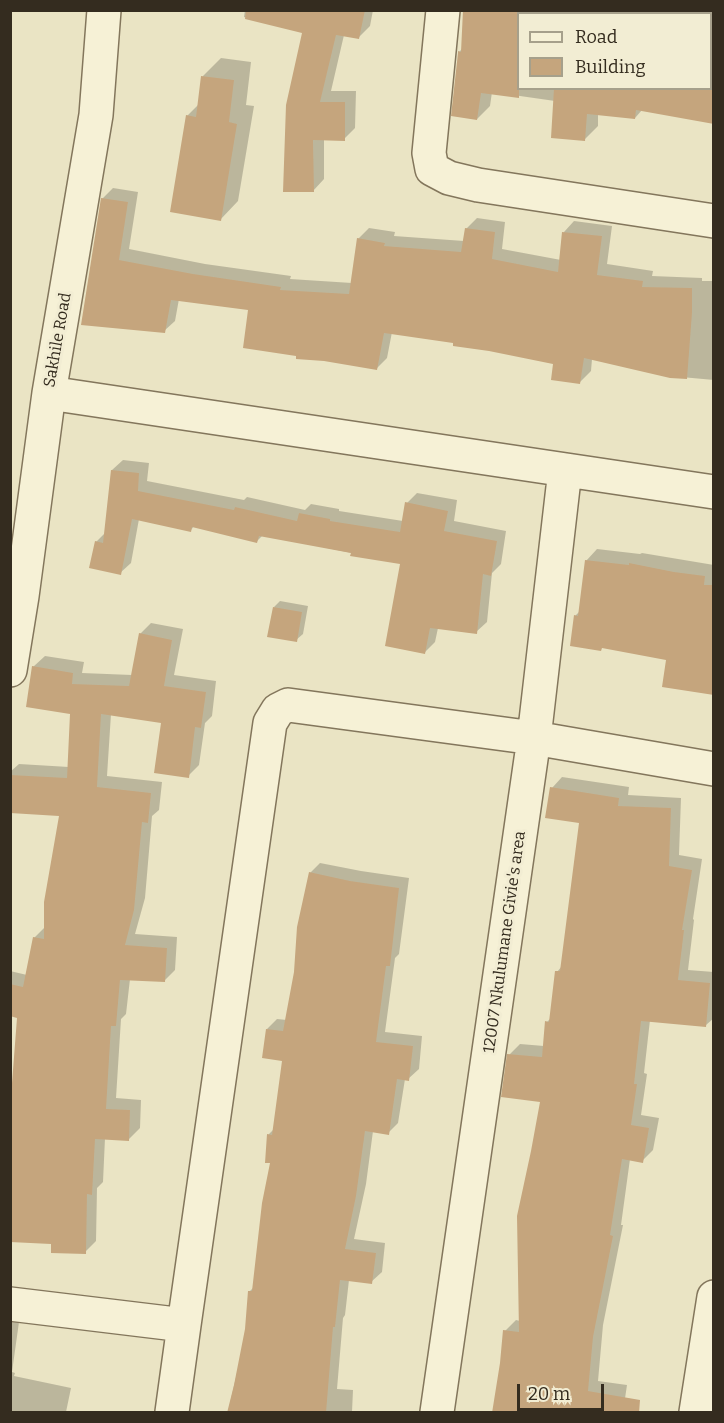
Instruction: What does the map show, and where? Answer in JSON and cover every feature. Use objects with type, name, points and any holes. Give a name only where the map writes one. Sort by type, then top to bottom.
[{"type":"street","name":"Sakhile Road","points":[[10,670],[16,595],[96,115],[104,10]]},
{"type":"street","points":[[443,10],[429,153],[432,169],[449,178],[478,185],[714,221]]},
{"type":"street","points":[[49,393],[714,492]]},
{"type":"street","name":"12007 Nkulumane Givie's area","points":[[437,1413],[534,738],[565,470]]},
{"type":"street","points":[[172,1413],[270,723],[278,710],[288,705],[534,738],[714,769]]},
{"type":"street","points":[[696,1413],[714,1297]]},
{"type":"street","points":[[10,1304],[184,1325]]},
{"type":"building","points":[[246,10],[365,10],[359,39],[336,35],[320,102],[345,102],[345,141],[313,140],[314,192],[283,192],[286,105],[302,33],[245,19]]},
{"type":"building","points":[[463,10],[519,10],[517,12],[517,90],[519,90],[519,98],[481,93],[477,120],[451,116],[458,51],[461,52]]},
{"type":"building","points":[[201,76],[234,80],[229,122],[237,124],[221,221],[170,212],[186,115],[196,117]]},
{"type":"building","points":[[714,88],[714,124],[636,110],[635,119],[587,114],[585,141],[551,138],[554,90],[712,90]]},
{"type":"building","points":[[101,198],[128,202],[119,260],[281,287],[280,290],[349,294],[357,238],[385,243],[384,246],[461,252],[465,228],[495,232],[492,259],[558,272],[562,232],[602,236],[597,275],[643,281],[642,287],[692,288],[687,379],[670,378],[584,358],[580,384],[551,380],[553,364],[453,346],[453,343],[384,333],[377,370],[296,359],[296,356],[243,348],[248,310],[171,300],[165,333],[81,325]]},
{"type":"building","points":[[111,470],[139,473],[138,491],[234,510],[235,507],[297,521],[299,513],[330,519],[330,521],[400,532],[405,502],[448,511],[444,531],[497,541],[491,576],[483,574],[477,634],[430,628],[425,654],[385,646],[400,564],[350,556],[351,553],[259,536],[257,543],[192,527],[191,532],[132,519],[121,575],[89,568],[95,541],[103,543]]},
{"type":"building","points":[[585,560],[629,565],[629,563],[705,576],[704,585],[714,585],[714,695],[662,687],[666,660],[602,648],[601,651],[570,646],[574,615],[578,616]]},
{"type":"building","points":[[273,607],[302,612],[297,642],[267,637]]},
{"type":"building","points":[[139,633],[172,640],[164,686],[206,692],[201,728],[195,727],[189,778],[154,773],[161,723],[101,714],[97,787],[151,793],[148,823],[142,822],[134,910],[125,945],[167,948],[165,982],[120,980],[116,1026],[111,1026],[106,1109],[130,1110],[129,1141],[95,1139],[92,1195],[87,1194],[86,1254],[51,1253],[51,1244],[10,1242],[10,1109],[17,1018],[10,1016],[10,984],[23,987],[33,937],[44,939],[44,902],[59,816],[10,813],[10,775],[67,778],[70,714],[26,707],[32,666],[73,673],[72,684],[129,686]]},
{"type":"building","points":[[550,787],[619,798],[618,806],[671,808],[669,866],[692,870],[682,930],[684,930],[678,980],[710,983],[706,1027],[641,1021],[634,1084],[637,1084],[631,1125],[649,1128],[643,1163],[622,1159],[610,1235],[613,1236],[593,1337],[588,1391],[640,1400],[639,1413],[492,1413],[503,1330],[519,1332],[517,1216],[540,1102],[501,1097],[507,1054],[542,1057],[545,1021],[549,1022],[555,971],[560,971],[579,823],[545,818]]},
{"type":"building","points":[[309,872],[399,888],[390,966],[386,966],[376,1042],[413,1046],[409,1081],[397,1079],[389,1135],[365,1131],[356,1196],[345,1249],[376,1253],[372,1284],[340,1280],[335,1327],[333,1327],[326,1413],[227,1413],[245,1329],[248,1291],[252,1291],[262,1203],[270,1163],[265,1163],[267,1134],[272,1135],[282,1061],[262,1058],[266,1029],[283,1031],[294,972],[297,927]]}]
